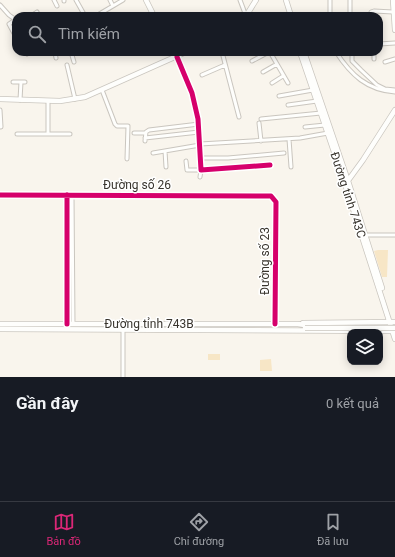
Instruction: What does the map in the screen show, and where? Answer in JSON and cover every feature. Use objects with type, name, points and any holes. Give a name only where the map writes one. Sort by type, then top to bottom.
[{"type":"main road","points":[[146,0],[152,12]]},
{"type":"main road","points":[[248,12],[256,0]]},
{"type":"main road","points":[[283,0],[287,12]]},
{"type":"main road","points":[[286,0],[290,12]]},
{"type":"main road","points":[[393,0],[395,30]]},
{"type":"main road","name":"Đường tỉnh 743C","points":[[301,56],[346,182]]},
{"type":"main road","name":"Đường tỉnh 743C","points":[[305,56],[394,327],[395,339]]},
{"type":"main road","points":[[0,99],[60,101],[85,97],[177,57]]},
{"type":"main road","points":[[346,182],[364,160],[395,110]]},
{"type":"main road","name":"Đường tỉnh 743B","points":[[298,327],[301,323],[394,327]]},
{"type":"main road","name":"Đường tỉnh 743B","points":[[0,324],[73,324],[168,327],[394,327]]},
{"type":"main road","name":"Đường tỉnh 743B","points":[[0,329],[123,330],[168,327],[275,324],[298,327],[301,331],[394,327]]},
{"type":"street","points":[[54,0],[57,6]]},
{"type":"street","points":[[76,0],[83,12]]},
{"type":"street","points":[[110,0],[113,6]]},
{"type":"street","points":[[103,12],[123,0]]},
{"type":"street","points":[[240,0],[244,12]]},
{"type":"street","points":[[330,0],[330,12]]},
{"type":"street","points":[[350,0],[350,12]]},
{"type":"street","points":[[0,5],[12,17]]},
{"type":"street","points":[[1,15],[5,11]]},
{"type":"street","points":[[372,12],[393,12]]},
{"type":"street","points":[[383,44],[395,43]]},
{"type":"street","points":[[72,56],[74,62]]},
{"type":"street","points":[[223,56],[239,117]]},
{"type":"street","points":[[252,61],[262,56]]},
{"type":"street","points":[[272,56],[288,83]]},
{"type":"street","points":[[339,56],[350,70],[363,82],[374,88],[395,91]]},
{"type":"street","points":[[352,56],[352,61],[377,85],[395,91]]},
{"type":"street","points":[[177,57],[192,93],[199,124],[200,177]]},
{"type":"street","points":[[385,62],[395,59]]},
{"type":"street","points":[[202,75],[225,64]]},
{"type":"street","points":[[263,72],[277,64]]},
{"type":"street","points":[[67,66],[76,99]]},
{"type":"street","points":[[272,83],[284,76]]},
{"type":"street","points":[[13,82],[26,82]]},
{"type":"street","points":[[20,100],[21,82]]},
{"type":"street","points":[[102,90],[115,124],[117,126],[128,126],[128,159]]},
{"type":"street","points":[[279,96],[313,90]]},
{"type":"street","points":[[48,101],[48,134]]},
{"type":"street","points":[[288,105],[317,101]]},
{"type":"street","points":[[0,110],[1,126]]},
{"type":"street","points":[[261,119],[321,113]]},
{"type":"street","points":[[259,123],[261,141]]},
{"type":"street","points":[[134,133],[146,133],[149,130],[199,124]]},
{"type":"street","points":[[304,127],[325,125]]},
{"type":"street","points":[[146,133],[145,140],[199,132]]},
{"type":"street","points":[[152,153],[200,145],[289,139],[328,133]]},
{"type":"street","points":[[17,134],[70,134]]},
{"type":"street","points":[[289,139],[291,167]]},
{"type":"street","points":[[165,151],[166,167]]},
{"type":"street","points":[[200,158],[228,158],[284,153]]},
{"type":"street","points":[[186,161],[187,170],[270,165]]},
{"type":"street","name":"Đường số 26","points":[[0,195],[269,195],[274,198]]},
{"type":"street","points":[[67,195],[67,324]]},
{"type":"street","points":[[72,195],[73,324]]},
{"type":"street","name":"Đường số 23","points":[[274,198],[276,202],[275,324]]},
{"type":"street","points":[[363,236],[395,235]]},
{"type":"street","points":[[67,258],[72,258]]},
{"type":"street","points":[[123,330],[123,377]]},
{"type":"shaded area","points":[[388,250],[387,277],[382,277],[374,251]]},
{"type":"shaded area","points":[[208,354],[220,354],[220,360],[208,360]]},
{"type":"shaded area","points":[[271,359],[272,371],[260,371],[260,360]]},
{"type":"cycle path","points":[[177,57],[192,93],[198,119],[201,170],[270,165]]},
{"type":"cycle path","points":[[0,195],[271,196],[276,202],[275,324]]},
{"type":"cycle path","points":[[67,195],[67,324]]}]
